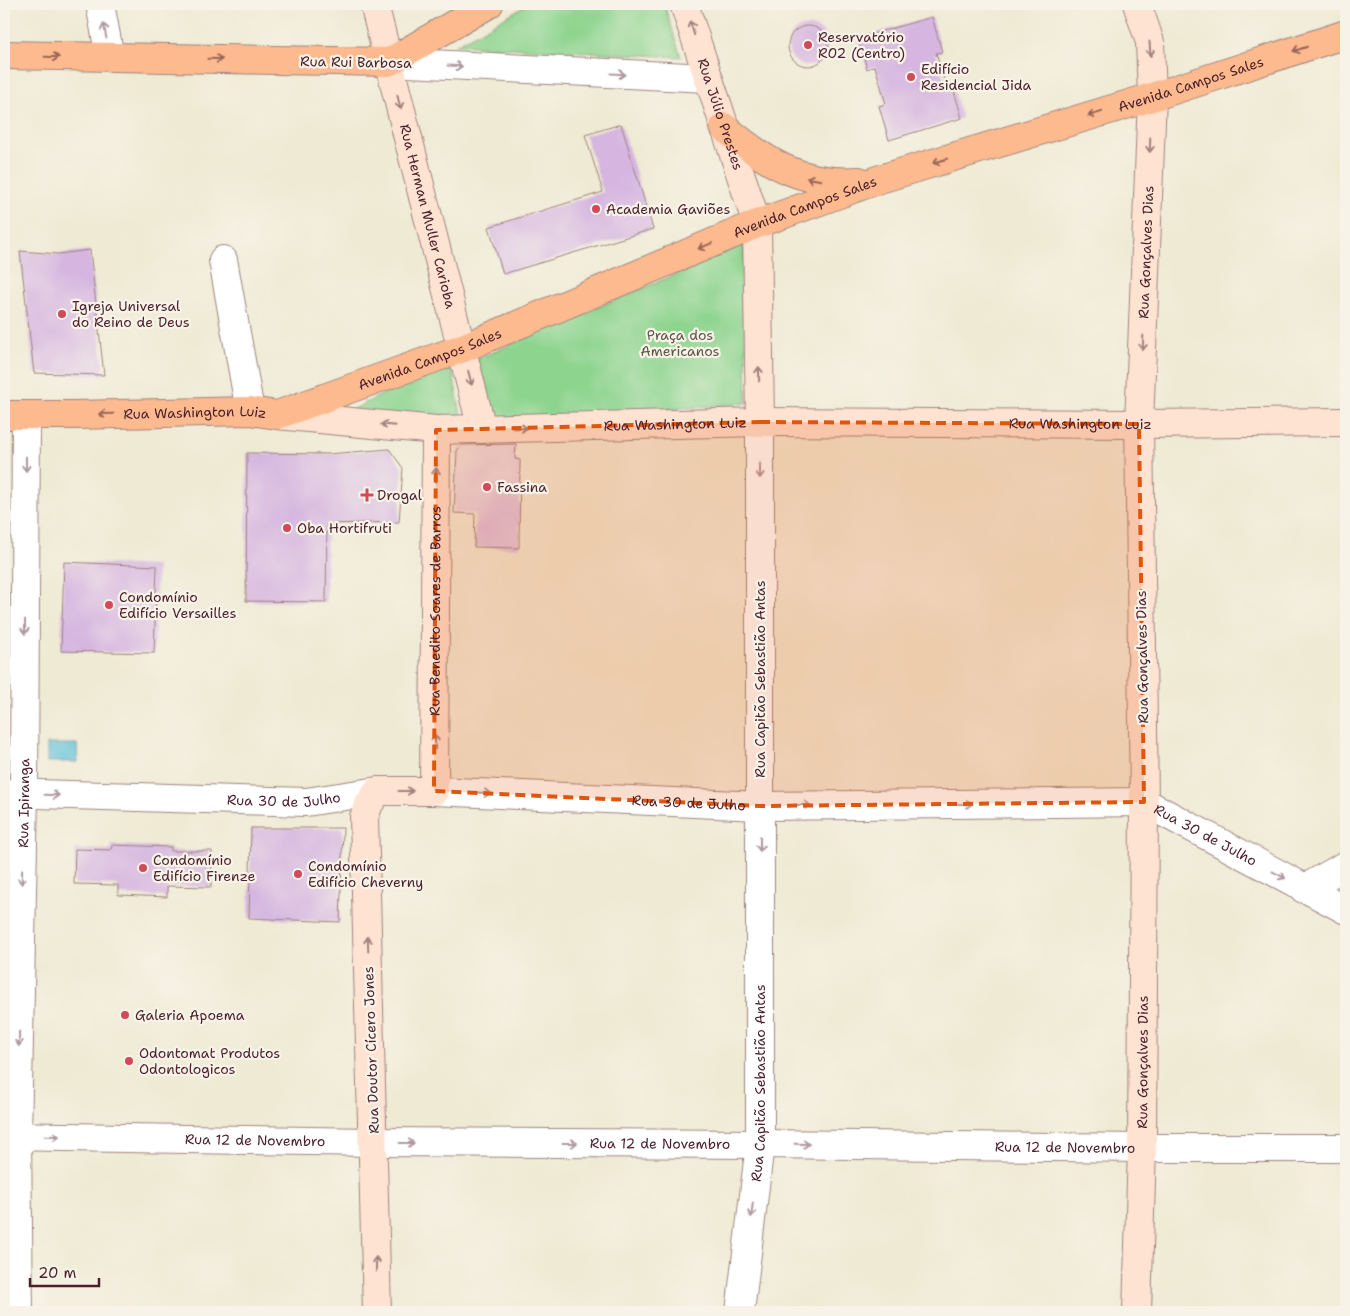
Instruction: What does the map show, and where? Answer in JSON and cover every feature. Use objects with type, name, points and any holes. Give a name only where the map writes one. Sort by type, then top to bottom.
[{"type":"main road","name":"Rua Herman Muller Carioba","points":[[374,4],[463,348],[482,429]]},
{"type":"main road","points":[[389,62],[489,4]]},
{"type":"main road","name":"Rua Júlio Prestes","points":[[684,4],[757,224]]},
{"type":"main road","name":"Rua Gonçalves Dias","points":[[1137,4],[1150,42],[1152,97],[1139,424],[1144,802],[1142,1148],[1137,1312]]},
{"type":"main road","name":"Avenida Campos Sales","points":[[277,414],[463,348],[757,224],[880,179],[1152,97],[1346,34]]},
{"type":"main road","name":"Rua Rui Barbosa","points":[[4,55],[389,62]]},
{"type":"main road","points":[[724,127],[771,163],[802,176],[833,182],[880,179]]},
{"type":"main road","name":"Rua Capitão Sebastião Antas","points":[[757,224],[760,422]]},
{"type":"main road","name":"Rua Washington Luiz","points":[[15,415],[250,411],[436,430],[760,422],[1139,424],[1346,422]]},
{"type":"main road","name":"Rua Benedito Soares de Barros","points":[[434,791],[436,430]]},
{"type":"main road","name":"Rua 30 de Julho","points":[[378,791],[434,791]]},
{"type":"main road","name":"Rua Doutor Cícero Jones","points":[[377,1312],[364,817],[369,804],[378,791]]},
{"type":"street","points":[[100,4],[110,57]]},
{"type":"street","name":"Rua Rui Barbosa","points":[[389,62],[708,78]]},
{"type":"street","points":[[223,260],[250,411]]},
{"type":"street","name":"Rua Ipiranga","points":[[15,415],[11,1136],[19,1312]]},
{"type":"street","name":"Rua Capitão Sebastião Antas","points":[[740,1312],[760,1144],[760,422]]},
{"type":"street","name":"Rua 30 de Julho","points":[[14,794],[306,802],[378,791]]},
{"type":"street","name":"Rua 30 de Julho","points":[[434,791],[760,806],[1144,802],[1346,910]]},
{"type":"street","points":[[1304,889],[1346,865]]},
{"type":"street","name":"Rua 12 de Novembro","points":[[11,1136],[374,1142],[1346,1148]]},
{"type":"highlighted area","points":[[760,422],[1139,424],[1144,802],[760,806],[434,791],[436,430]]},
{"type":"green space","points":[[528,4],[664,4],[681,57],[456,45]]},
{"type":"green space","name":"Praça dos Americanos","points":[[744,245],[747,403],[491,424],[477,359]]},
{"type":"green space","points":[[450,359],[462,420],[328,419],[356,408]]},
{"type":"water","points":[[47,744],[77,744],[78,762],[47,762]]},
{"type":"building","name":"Edifício Residencial Jida","points":[[932,17],[942,52],[936,53],[946,86],[952,84],[962,118],[889,140],[879,106],[886,104],[875,66],[867,69],[858,38]]},
{"type":"building","name":"Reservatório R02 (Centro)","points":[[812,26],[819,29],[825,35],[828,46],[827,54],[819,63],[812,66],[804,66],[797,63],[789,54],[788,42],[791,35],[800,27]]},
{"type":"building","name":"Academia Gaviões","points":[[621,124],[653,229],[503,274],[489,227],[603,192],[585,135]]},
{"type":"building","name":"Igreja Universal do Reino de Deus","points":[[90,250],[104,375],[34,373],[20,251],[58,254]]},
{"type":"building","name":"Fassina","points":[[516,444],[515,459],[520,460],[519,548],[474,547],[475,514],[454,513],[457,451],[461,445]]},
{"type":"building","name":"Oba Hortifruti","points":[[389,449],[403,468],[399,522],[327,524],[326,602],[246,601],[247,453],[328,454]]},
{"type":"building","name":"Condomínio Edifício Versailles","points":[[64,562],[157,566],[154,653],[61,651]]},
{"type":"building","name":"Condomínio Edifício Cheverny","points":[[251,828],[343,828],[340,922],[249,918]]},
{"type":"building","name":"Condomínio Edifício Firenze","points":[[112,845],[171,847],[171,851],[212,851],[211,887],[167,886],[167,897],[118,895],[118,885],[74,884],[75,849],[111,850]]},
{"type":"place","name":"Reservatório R02 (Centro)","points":[[808,45]]},
{"type":"place","name":"Edifício Residencial Jida","points":[[911,77]]},
{"type":"place","name":"Academia Gaviões","points":[[596,209]]},
{"type":"place","name":"Igreja Universal do Reino de Deus","points":[[62,314]]},
{"type":"place","name":"Fassina","points":[[487,487]]},
{"type":"place","name":"Drogal","points":[[367,495]]},
{"type":"place","name":"Oba Hortifruti","points":[[287,528]]},
{"type":"place","name":"Condomínio Edifício Versailles","points":[[109,605]]},
{"type":"place","name":"Condomínio Edifício Firenze","points":[[143,868]]},
{"type":"place","name":"Condomínio Edifício Cheverny","points":[[298,874]]},
{"type":"place","name":"Galeria Apoema","points":[[125,1015]]},
{"type":"place","name":"Odontomat Produtos Odontologicos","points":[[129,1061]]}]
